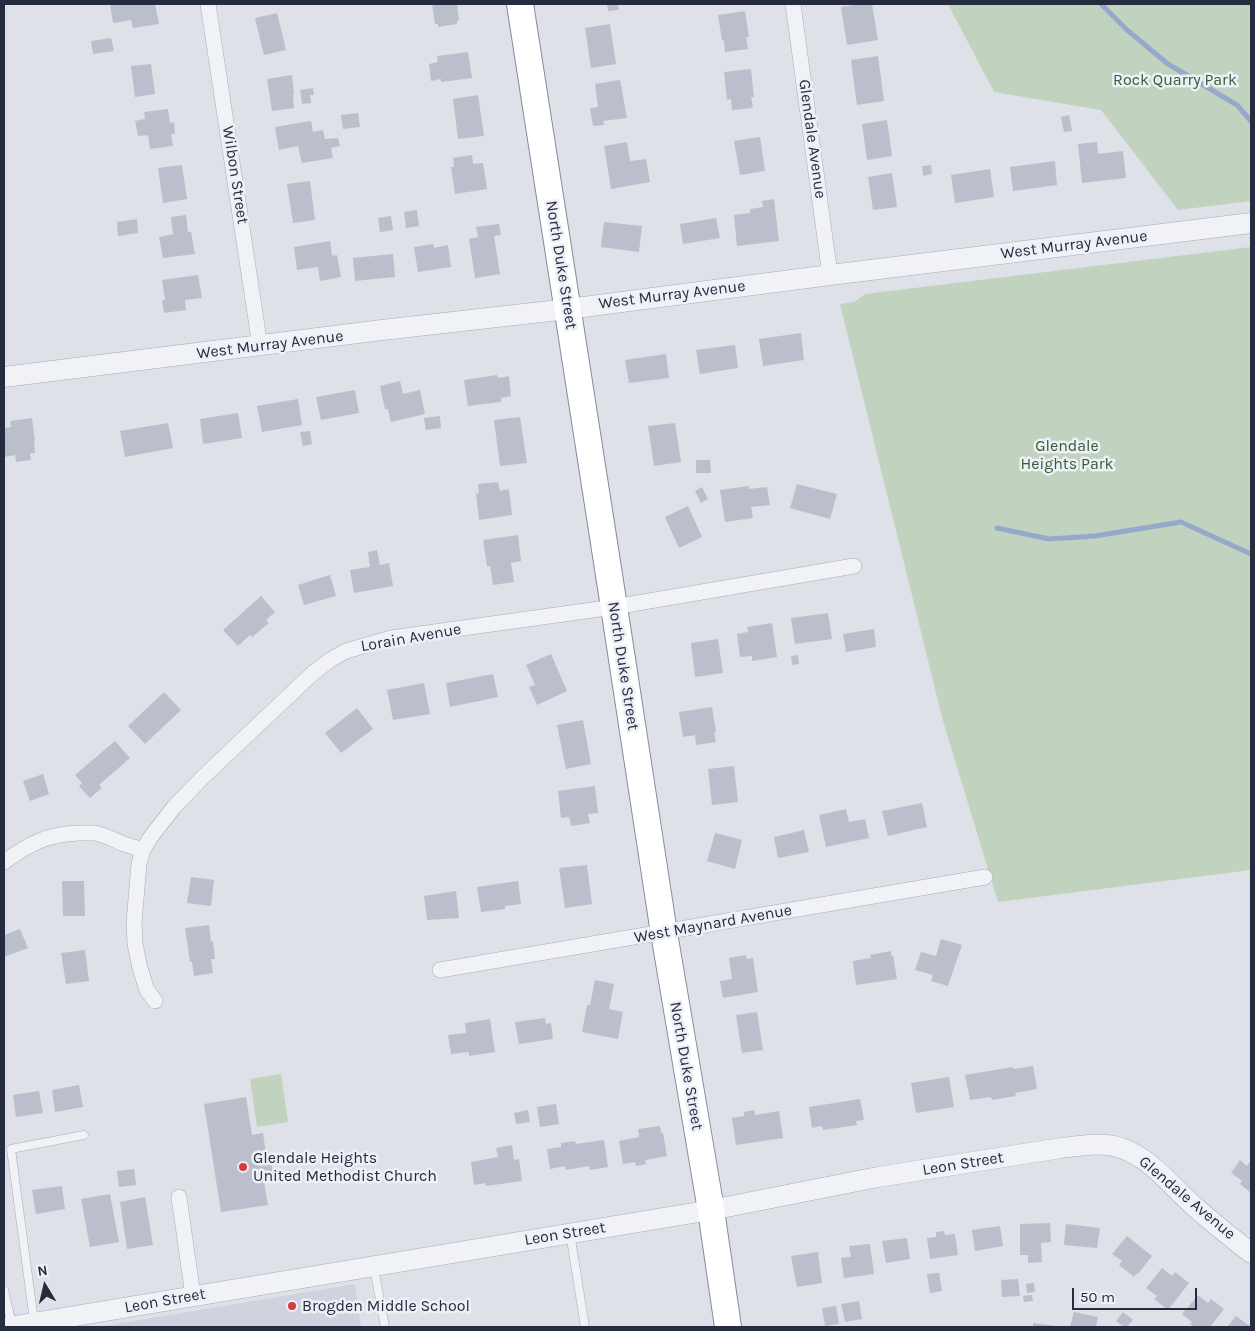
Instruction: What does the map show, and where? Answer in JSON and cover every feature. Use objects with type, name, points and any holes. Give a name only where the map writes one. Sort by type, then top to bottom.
[{"type":"highway","name":"North Duke Street","points":[[520,4],[664,933],[728,1327]]},
{"type":"street","name":"Wilbon Street","points":[[208,4],[260,346]]},
{"type":"street","name":"Glendale Avenue","points":[[793,4],[830,275]]},
{"type":"street","name":"West Murray Avenue","points":[[4,377],[568,309],[1251,223]]},
{"type":"street","name":"Lorain Avenue","points":[[155,1001],[148,990],[140,968],[135,944],[134,922],[139,864],[143,850],[174,807],[203,777],[313,673],[330,660],[346,651],[391,638],[614,607],[854,566]]},
{"type":"street","points":[[4,862],[42,838],[56,835],[94,833],[143,850]]},
{"type":"street","name":"West Maynard Avenue","points":[[440,970],[985,877]]},
{"type":"street","name":"Leon Street","points":[[11,1327],[710,1210],[878,1177],[1060,1148],[1098,1145],[1120,1147]]},
{"type":"street","name":"Glendale Avenue","points":[[1120,1147],[1142,1158],[1195,1208],[1251,1253]]},
{"type":"street","points":[[179,1197],[193,1296]]},
{"type":"lane","points":[[35,1323],[7,1149],[84,1135]]},
{"type":"lane","points":[[570,1233],[585,1327]]},
{"type":"lane","points":[[373,1266],[385,1327]]},
{"type":"lane","points":[[4,1290],[11,1327]]},
{"type":"shaded area","name":"Brogden Middle School","points":[[355,1284],[361,1327],[97,1327]]},
{"type":"green space","name":"Rock Quarry Park","points":[[948,4],[1251,4],[1251,201],[1178,210],[1101,110],[994,92]]},
{"type":"green space","name":"Glendale Heights Park","points":[[1251,247],[1251,870],[998,902],[943,721],[840,304],[854,302],[865,294]]},
{"type":"green space","points":[[281,1074],[288,1122],[257,1127],[250,1079]]},
{"type":"building","points":[[110,4],[155,4],[159,24],[133,28],[131,20],[113,23]]},
{"type":"building","points":[[432,4],[457,4],[459,20],[457,24],[438,27],[438,24],[435,24]]},
{"type":"building","points":[[607,4],[618,4],[619,10],[608,11]]},
{"type":"building","points":[[872,4],[878,40],[847,45],[841,7]]},
{"type":"building","points":[[745,11],[749,37],[746,37],[748,49],[725,52],[718,15]]},
{"type":"building","points":[[277,13],[286,50],[264,55],[255,18]]},
{"type":"building","points":[[610,24],[616,64],[591,68],[585,28]]},
{"type":"building","points":[[111,38],[114,51],[93,54],[91,41]]},
{"type":"building","points":[[468,52],[472,78],[441,82],[441,79],[431,81],[429,64],[438,62],[437,56]]},
{"type":"building","points":[[878,56],[884,101],[857,105],[851,60]]},
{"type":"building","points":[[151,64],[155,94],[135,97],[131,66]]},
{"type":"building","points":[[751,69],[754,97],[751,97],[753,108],[732,110],[731,99],[727,100],[724,72]]},
{"type":"building","points":[[292,75],[294,108],[272,111],[267,79]]},
{"type":"building","points":[[620,80],[627,118],[603,121],[604,125],[593,126],[590,108],[598,107],[595,84]]},
{"type":"building","points":[[313,88],[314,95],[310,95],[311,103],[302,104],[300,90]]},
{"type":"building","points":[[478,95],[484,136],[458,139],[453,99]]},
{"type":"building","points":[[168,109],[170,123],[174,122],[175,134],[171,134],[173,146],[150,149],[148,135],[138,136],[135,121],[145,119],[144,112]]},
{"type":"building","points":[[358,113],[360,127],[343,129],[341,115]]},
{"type":"building","points":[[1069,115],[1072,131],[1064,132],[1061,117]]},
{"type":"building","points":[[887,120],[892,156],[867,160],[862,124]]},
{"type":"building","points":[[311,121],[313,132],[323,130],[325,139],[338,138],[340,146],[331,148],[333,158],[302,163],[298,146],[279,150],[275,127]]},
{"type":"building","points":[[760,137],[765,171],[740,175],[734,141]]},
{"type":"building","points":[[627,142],[630,161],[646,159],[650,182],[611,189],[604,146]]},
{"type":"building","points":[[1097,142],[1098,154],[1123,151],[1126,178],[1082,183],[1078,144]]},
{"type":"building","points":[[472,155],[473,164],[483,163],[487,189],[455,194],[451,167],[454,167],[453,158]]},
{"type":"building","points":[[1055,161],[1057,185],[1013,191],[1010,167]]},
{"type":"building","points":[[182,165],[187,199],[163,203],[158,168]]},
{"type":"building","points":[[931,165],[932,174],[923,176],[922,166]]},
{"type":"building","points":[[990,169],[994,197],[955,203],[951,175]]},
{"type":"building","points":[[892,173],[897,207],[873,210],[868,177]]},
{"type":"building","points":[[310,181],[315,220],[293,223],[287,184]]},
{"type":"building","points":[[774,199],[779,241],[737,246],[734,215],[750,213],[750,209],[763,207],[762,201]]},
{"type":"building","points":[[417,210],[419,226],[406,228],[404,212]]},
{"type":"building","points":[[186,215],[188,232],[191,232],[195,254],[163,258],[159,237],[173,234],[171,217]]},
{"type":"building","points":[[391,216],[393,230],[380,232],[378,218]]},
{"type":"building","points":[[716,218],[720,238],[683,244],[680,224]]},
{"type":"building","points":[[137,219],[138,233],[118,236],[117,222]]},
{"type":"building","points":[[604,222],[642,226],[639,252],[601,247]]},
{"type":"building","points":[[499,224],[501,235],[494,236],[500,274],[475,278],[469,239],[478,237],[476,227]]},
{"type":"building","points":[[330,241],[332,256],[337,255],[341,277],[320,281],[318,267],[297,270],[294,247]]},
{"type":"building","points":[[433,244],[434,248],[448,245],[451,267],[418,272],[414,247]]},
{"type":"building","points":[[393,254],[395,277],[355,281],[353,258]]},
{"type":"building","points":[[198,275],[202,298],[185,300],[186,310],[164,313],[162,300],[165,300],[162,280]]},
{"type":"building","points":[[801,333],[804,360],[763,366],[759,339]]},
{"type":"building","points":[[735,345],[738,368],[700,374],[696,350]]},
{"type":"building","points":[[666,354],[669,378],[629,383],[625,360]]},
{"type":"building","points":[[497,375],[498,378],[509,376],[511,396],[501,398],[501,402],[468,406],[464,380]]},
{"type":"building","points":[[400,381],[403,394],[420,390],[425,414],[391,422],[388,409],[385,409],[380,386]]},
{"type":"building","points":[[355,390],[359,413],[321,420],[316,397]]},
{"type":"building","points":[[298,399],[302,425],[262,432],[257,406]]},
{"type":"building","points":[[238,413],[242,438],[203,444],[200,419]]},
{"type":"building","points":[[440,416],[441,428],[426,430],[424,418]]},
{"type":"building","points":[[520,417],[527,463],[500,466],[494,420]]},
{"type":"building","points":[[32,418],[35,453],[30,453],[31,460],[16,462],[15,455],[4,457],[4,428],[11,427],[10,421]]},
{"type":"building","points":[[168,423],[173,448],[125,457],[120,431]]},
{"type":"building","points":[[675,423],[681,462],[654,466],[648,426]]},
{"type":"building","points":[[310,431],[312,444],[303,446],[300,432]]},
{"type":"building","points":[[696,460],[710,460],[711,473],[696,473]]},
{"type":"building","points":[[498,482],[500,491],[509,489],[512,515],[479,520],[476,494],[479,493],[478,484]]},
{"type":"building","points":[[797,484],[837,494],[830,519],[790,508]]},
{"type":"building","points":[[749,486],[749,489],[767,487],[770,505],[751,507],[753,518],[725,522],[720,490]]},
{"type":"building","points":[[702,487],[708,499],[701,503],[695,491]]},
{"type":"building","points":[[688,506],[702,537],[679,548],[665,517]]},
{"type":"building","points":[[518,535],[521,561],[511,563],[514,582],[493,585],[490,566],[487,566],[483,540]]},
{"type":"building","points":[[377,550],[380,565],[389,563],[393,586],[354,593],[350,570],[370,567],[368,552]]},
{"type":"building","points":[[330,575],[336,596],[304,605],[298,585]]},
{"type":"building","points":[[261,596],[275,612],[266,620],[269,623],[252,637],[250,635],[238,646],[223,630]]},
{"type":"building","points":[[828,613],[832,639],[795,644],[791,618]]},
{"type":"building","points":[[772,623],[777,657],[752,661],[752,656],[740,657],[737,634],[748,632],[747,627]]},
{"type":"building","points":[[874,629],[876,647],[846,652],[843,634]]},
{"type":"building","points":[[718,639],[723,673],[695,677],[691,643]]},
{"type":"building","points":[[551,654],[567,691],[537,705],[529,687],[535,685],[526,665]]},
{"type":"building","points":[[798,655],[799,664],[792,665],[791,656]]},
{"type":"building","points":[[493,674],[498,697],[450,707],[446,683]]},
{"type":"building","points":[[424,683],[430,714],[393,720],[387,690]]},
{"type":"building","points":[[164,692],[181,710],[145,744],[128,726]]},
{"type":"building","points":[[712,707],[716,742],[696,745],[695,735],[683,737],[679,712]]},
{"type":"building","points":[[357,708],[373,729],[341,753],[325,733]]},
{"type":"building","points":[[583,720],[591,764],[566,769],[557,725]]},
{"type":"building","points":[[115,741],[130,758],[99,785],[102,788],[90,798],[79,786],[82,783],[75,775]]},
{"type":"building","points":[[734,766],[738,802],[712,805],[708,769]]},
{"type":"building","points":[[43,774],[49,794],[30,801],[23,781]]},
{"type":"building","points":[[595,786],[598,813],[588,814],[590,823],[571,826],[569,817],[561,818],[558,791]]},
{"type":"building","points":[[922,803],[927,827],[888,836],[882,811]]},
{"type":"building","points":[[846,809],[849,822],[865,819],[869,838],[826,847],[819,815]]},
{"type":"building","points":[[804,830],[809,852],[778,858],[774,837]]},
{"type":"building","points":[[715,833],[742,840],[735,869],[707,861]]},
{"type":"building","points":[[587,865],[592,904],[565,908],[559,868]]},
{"type":"building","points":[[191,877],[214,880],[211,906],[187,903]]},
{"type":"building","points":[[62,881],[84,881],[85,916],[63,916]]},
{"type":"building","points":[[518,881],[521,904],[505,906],[505,909],[481,912],[477,887]]},
{"type":"building","points":[[456,891],[459,918],[427,920],[424,896]]},
{"type":"building","points":[[209,925],[215,959],[211,959],[213,973],[194,976],[185,928]]},
{"type":"building","points":[[20,929],[28,948],[4,957],[4,935]]},
{"type":"building","points":[[941,939],[962,945],[948,986],[931,981],[933,975],[915,970],[921,952],[936,956]]},
{"type":"building","points":[[85,950],[89,981],[66,984],[61,953]]},
{"type":"building","points":[[891,951],[897,979],[856,985],[853,961],[871,958],[870,955]]},
{"type":"building","points":[[746,955],[747,959],[753,958],[758,992],[723,998],[720,981],[732,979],[729,958]]},
{"type":"building","points":[[595,980],[614,984],[609,1009],[623,1012],[618,1039],[582,1032],[587,1005],[590,1005]]},
{"type":"building","points":[[757,1012],[763,1050],[742,1053],[736,1015]]},
{"type":"building","points":[[545,1018],[546,1024],[551,1023],[553,1039],[519,1044],[515,1022]]},
{"type":"building","points":[[490,1019],[495,1052],[469,1056],[469,1052],[451,1054],[448,1035],[466,1033],[465,1023]]},
{"type":"building","points":[[1033,1066],[1037,1089],[1015,1093],[1016,1096],[992,1100],[991,1097],[970,1100],[965,1075],[1013,1067],[1013,1069]]},
{"type":"building","points":[[949,1077],[954,1107],[916,1113],[911,1083]]},
{"type":"building","points":[[79,1085],[83,1107],[55,1112],[52,1090]]},
{"type":"building","points":[[39,1091],[43,1113],[16,1117],[13,1095]]},
{"type":"building","name":"Glendale Heights United Methodist Church","points":[[246,1097],[252,1135],[263,1133],[266,1154],[270,1153],[274,1181],[264,1182],[268,1205],[221,1212],[204,1104]]},
{"type":"building","points":[[860,1099],[864,1120],[856,1121],[857,1125],[823,1130],[822,1126],[812,1128],[809,1107]]},
{"type":"building","points":[[556,1104],[559,1124],[540,1127],[537,1107]]},
{"type":"building","points":[[528,1110],[530,1122],[516,1124],[514,1113]]},
{"type":"building","points":[[754,1110],[755,1115],[779,1111],[783,1138],[736,1145],[732,1118],[744,1116],[744,1112]]},
{"type":"building","points":[[660,1126],[667,1156],[645,1160],[646,1164],[636,1166],[635,1162],[623,1164],[619,1141],[639,1137],[638,1129]]},
{"type":"building","points":[[604,1140],[608,1167],[590,1170],[589,1166],[566,1170],[565,1166],[550,1169],[547,1149],[561,1147],[561,1143],[575,1141],[576,1144]]},
{"type":"building","points":[[512,1145],[514,1160],[519,1159],[522,1181],[486,1186],[485,1183],[474,1185],[471,1162],[498,1157],[496,1148]]},
{"type":"building","points":[[1240,1160],[1247,1166],[1251,1160],[1251,1193],[1240,1184],[1242,1181],[1231,1173]]},
{"type":"building","points":[[134,1169],[136,1185],[119,1187],[117,1171]]},
{"type":"building","points":[[62,1186],[65,1209],[36,1214],[32,1190]]},
{"type":"building","points":[[110,1194],[119,1242],[90,1247],[81,1199]]},
{"type":"building","points":[[145,1197],[153,1245],[127,1249],[120,1202]]},
{"type":"building","points":[[1050,1223],[1051,1242],[1041,1243],[1042,1262],[1028,1263],[1028,1255],[1020,1255],[1020,1224]]},
{"type":"building","points":[[1066,1224],[1100,1228],[1097,1248],[1064,1245]]},
{"type":"building","points":[[1000,1226],[1003,1246],[975,1251],[972,1230]]},
{"type":"building","points":[[944,1231],[945,1235],[955,1234],[958,1255],[930,1259],[927,1238],[936,1237],[936,1232]]},
{"type":"building","points":[[1127,1236],[1152,1256],[1134,1277],[1119,1265],[1122,1261],[1112,1254]]},
{"type":"building","points":[[907,1238],[910,1259],[886,1263],[882,1241]]},
{"type":"building","points":[[870,1244],[874,1274],[844,1278],[841,1258],[851,1257],[849,1246]]},
{"type":"building","points":[[818,1252],[822,1283],[797,1287],[791,1256]]},
{"type":"building","points":[[1162,1268],[1172,1276],[1175,1272],[1189,1283],[1168,1310],[1154,1299],[1157,1296],[1146,1288]]},
{"type":"building","points":[[939,1273],[942,1291],[930,1293],[927,1274]]},
{"type":"building","points":[[1018,1279],[1020,1296],[1002,1297],[1001,1280]]},
{"type":"building","points":[[1034,1283],[1035,1292],[1027,1293],[1026,1284]]},
{"type":"building","points":[[1032,1295],[1033,1301],[1024,1302],[1023,1296]]},
{"type":"building","points":[[1198,1295],[1208,1303],[1211,1299],[1224,1309],[1210,1327],[1194,1327],[1190,1324],[1192,1322],[1182,1314]]},
{"type":"building","points":[[859,1301],[862,1319],[845,1322],[841,1304]]},
{"type":"building","points":[[836,1306],[839,1324],[825,1326],[822,1308]]},
{"type":"building","points":[[1074,1312],[1098,1317],[1096,1327],[1070,1327]]},
{"type":"building","points":[[1123,1312],[1133,1320],[1127,1327],[1116,1321]]},
{"type":"building","points":[[1236,1316],[1251,1327],[1227,1327]]},
{"type":"building","points":[[1033,1323],[1057,1326],[1057,1327],[1033,1327]]},
{"type":"waterway","points":[[1101,4],[1127,30],[1168,64],[1237,105],[1251,121]]},
{"type":"waterway","points":[[997,528],[1049,539],[1095,536],[1181,522],[1251,554]]},
{"type":"place","name":"Glendale Heights United Methodist Church","points":[[243,1167]]},
{"type":"place","name":"Brogden Middle School","points":[[292,1306]]}]
